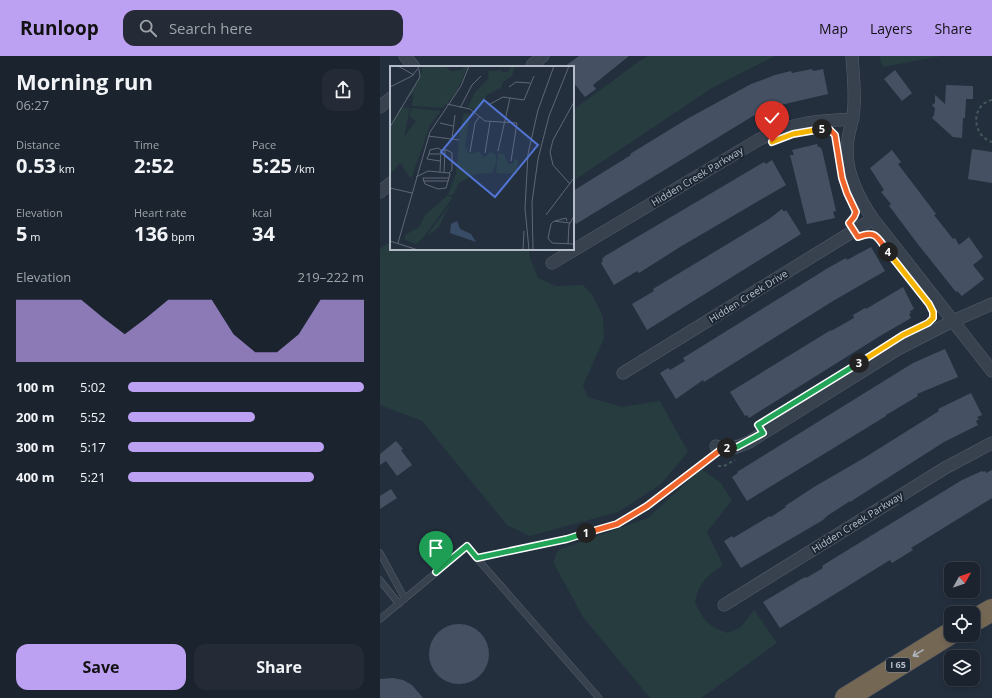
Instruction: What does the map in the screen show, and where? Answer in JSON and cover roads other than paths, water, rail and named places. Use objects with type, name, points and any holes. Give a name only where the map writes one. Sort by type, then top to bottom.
[{"type":"highway","points":[[980,617],[992,610]]},
{"type":"highway","name":"I 65","points":[[846,698],[944,637]]},
{"type":"street","points":[[405,56],[413,66]]},
{"type":"street","points":[[530,63],[543,56]]},
{"type":"street","points":[[852,56],[855,83],[853,119],[847,156],[854,187],[873,220],[992,371]]},
{"type":"street","points":[[380,107],[390,99]]},
{"type":"street","name":"Hidden Creek Parkway","points":[[574,250],[751,144],[776,131],[808,122],[853,119]]},
{"type":"street","points":[[380,192],[390,184]]},
{"type":"street","name":"Hidden Creek Drive","points":[[623,373],[873,220]]},
{"type":"street","name":"Hidden Creek Parkway","points":[[552,263],[574,250]]},
{"type":"street","points":[[720,447],[737,447],[749,442],[898,349],[953,321],[992,304]]},
{"type":"street","name":"Hidden Creek Parkway","points":[[724,605],[945,468],[992,443]]},
{"type":"lane","points":[[477,558],[567,539],[617,524],[647,506],[720,447]]},
{"type":"lane","points":[[380,619],[467,546],[599,698]]},
{"type":"lane","points":[[380,553],[405,598]]},
{"type":"lane","points":[[380,580],[399,604]]}]
